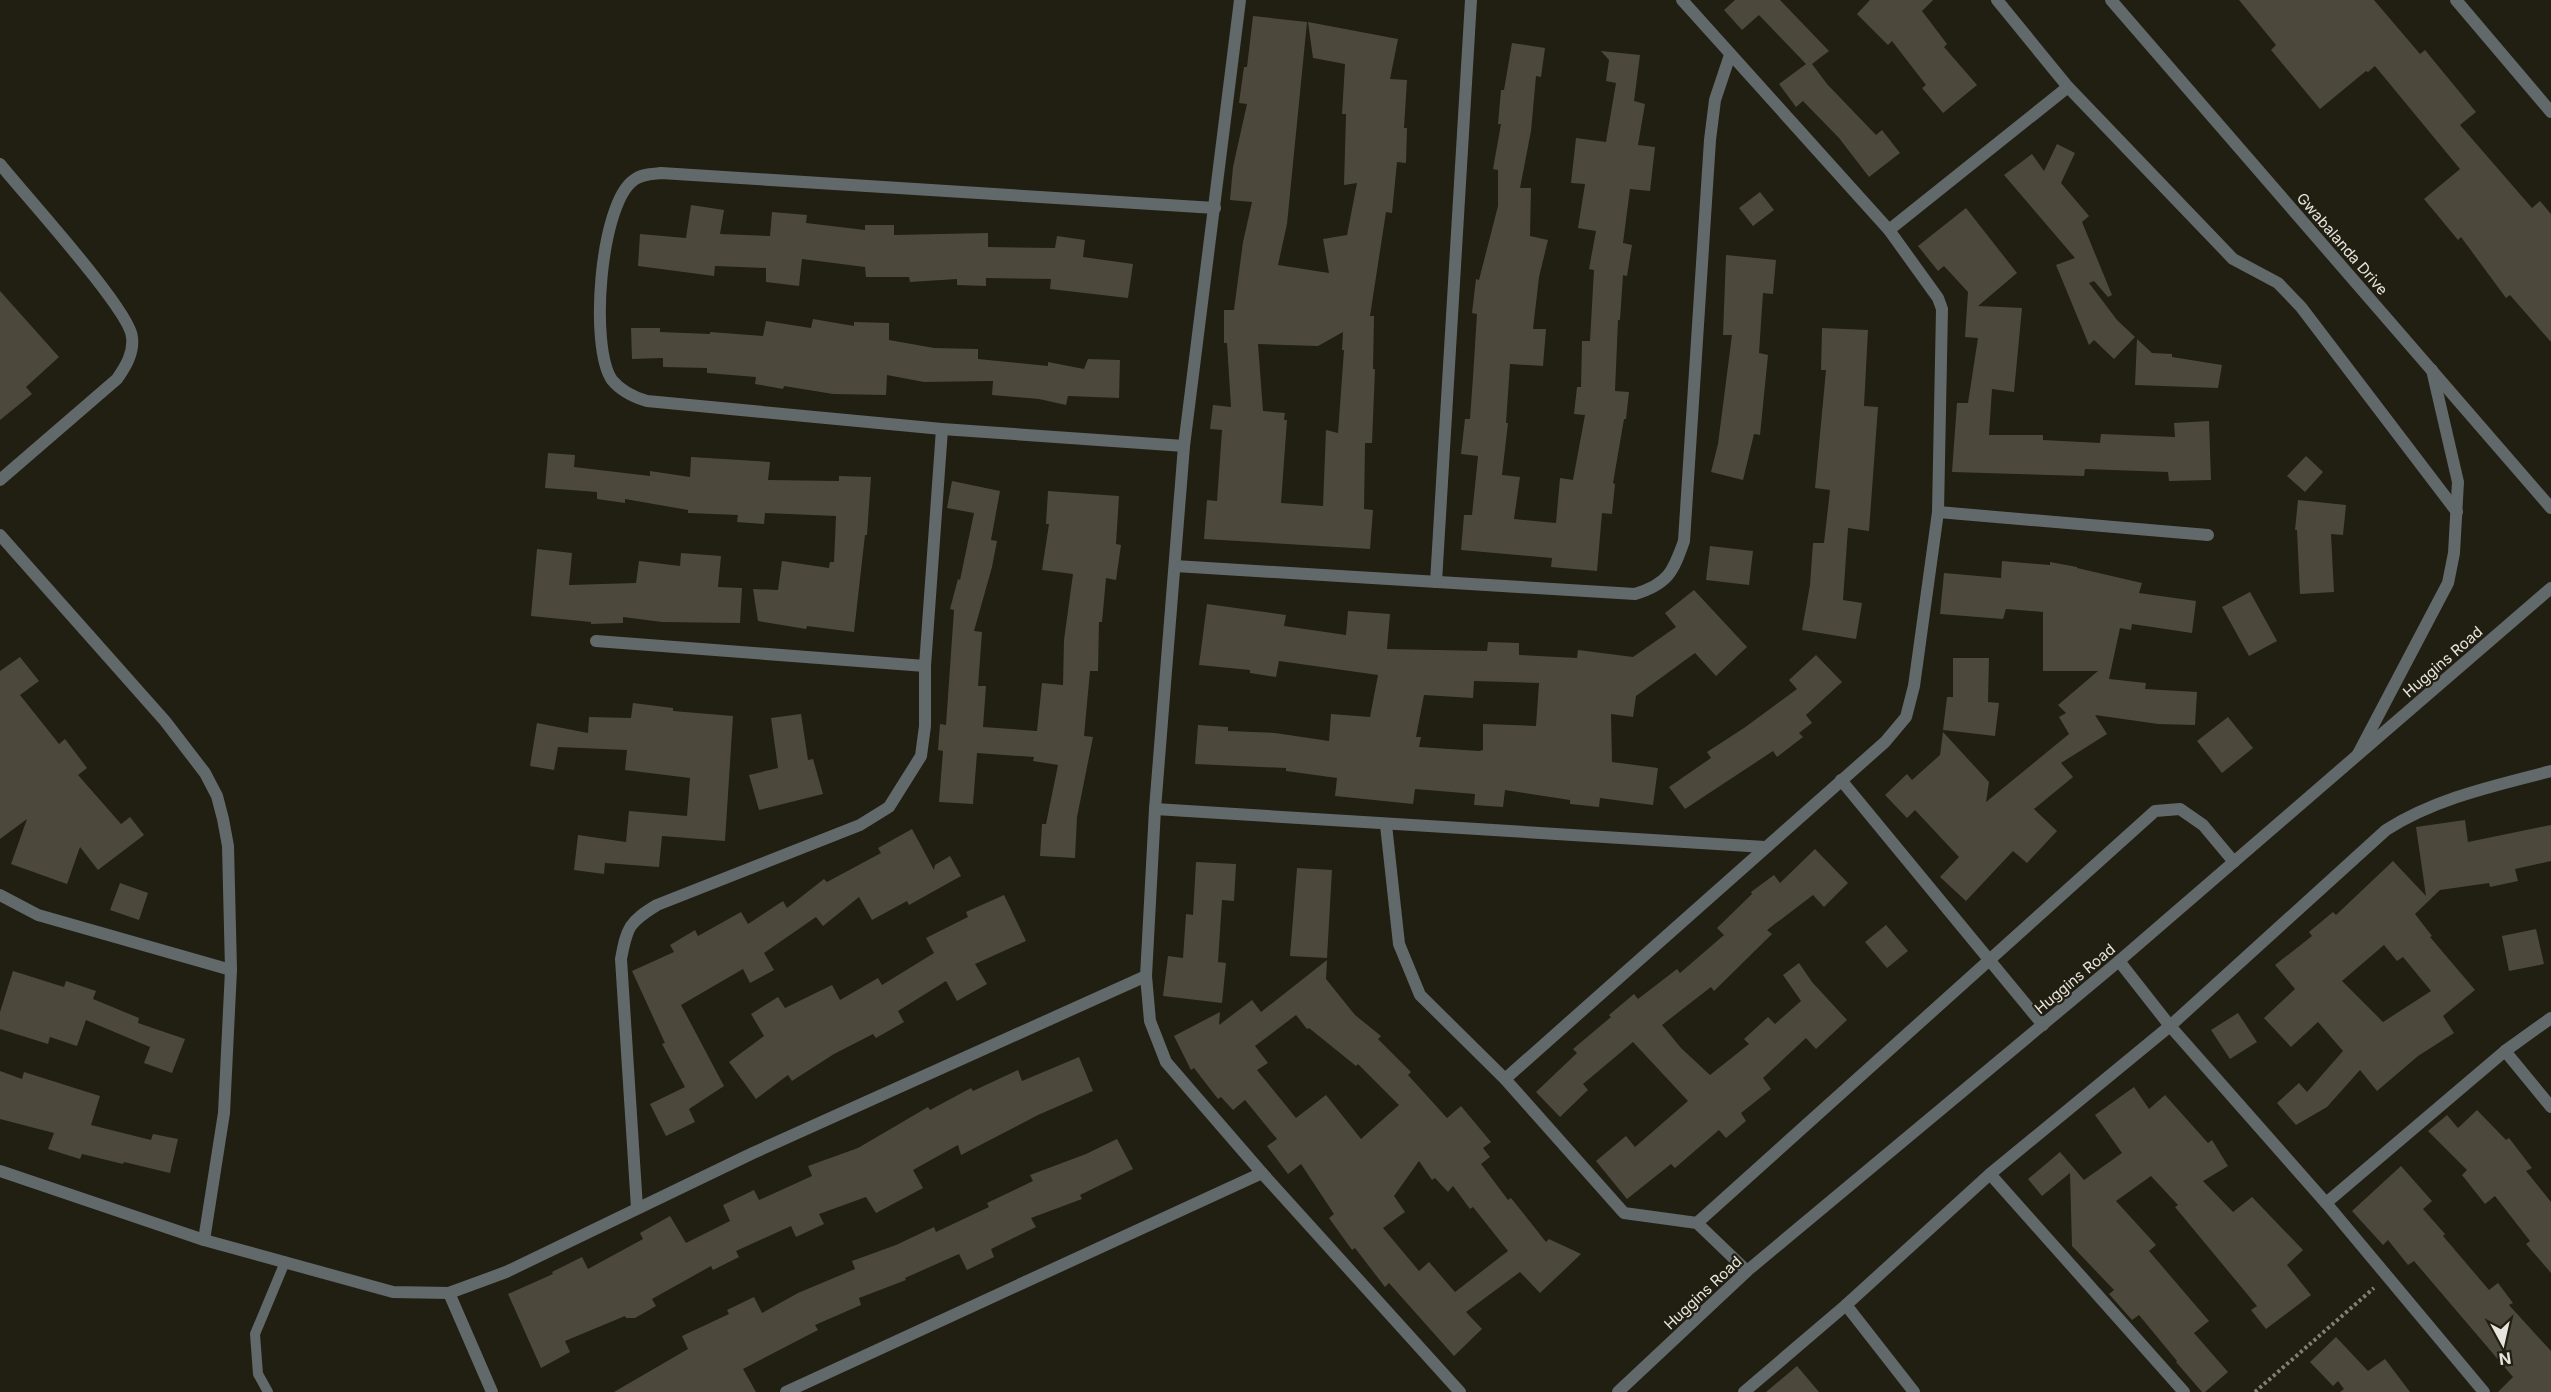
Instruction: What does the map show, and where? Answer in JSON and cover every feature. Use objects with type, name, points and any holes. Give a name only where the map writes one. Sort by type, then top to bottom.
[{"type":"street","points":[[1240,0],[1184,446],[1155,809],[1146,976],[1150,1022],[1166,1062],[1262,1173],[1460,1392]]},
{"type":"street","points":[[1436,582],[1471,0]]},
{"type":"street","points":[[1505,1079],[1885,742],[1906,717],[1914,686],[1938,512],[1942,309],[1938,298],[1889,230],[1682,0]]},
{"type":"street","points":[[1997,0],[2068,87],[2233,259],[2273,280],[2301,307],[2457,512]]},
{"type":"street","name":"Gwabalanda Drive","points":[[2111,0],[2551,508]]},
{"type":"street","points":[[2456,0],[2551,112]]},
{"type":"street","points":[[1175,566],[1635,594],[1665,581],[1675,565],[1684,541],[1710,140],[1715,100],[1730,55]]},
{"type":"street","points":[[1889,230],[2068,87]]},
{"type":"street","points":[[0,480],[117,380],[128,364],[132,336],[126,320],[99,285],[1,169]]},
{"type":"street","points":[[1184,446],[942,429],[647,401],[631,396],[612,380],[607,368],[600,333],[602,266],[608,237],[624,192],[633,180],[661,173],[1215,208]]},
{"type":"street","points":[[2358,755],[2448,583],[2454,553],[2458,482],[2432,370]]},
{"type":"street","points":[[637,1208],[621,959],[627,931],[640,915],[657,905],[860,825],[890,807],[921,756],[925,726],[925,666],[942,429]]},
{"type":"street","points":[[1938,512],[2208,535]]},
{"type":"street","points":[[0,535],[165,721],[205,773],[217,796],[224,819],[228,846],[231,970],[224,1113],[204,1240]]},
{"type":"street","name":"Huggins Road","points":[[1618,1392],[1747,1271],[2119,961],[2551,588]]},
{"type":"street","points":[[596,641],[925,666]]},
{"type":"street","points":[[1744,1392],[1846,1305],[1990,1174],[2170,1026],[2386,830],[2408,816],[2435,804],[2551,771]]},
{"type":"street","points":[[1841,780],[2043,1025]]},
{"type":"street","points":[[1155,809],[1766,847]]},
{"type":"street","points":[[1697,1223],[2155,811],[2180,809],[2202,825],[2234,862]]},
{"type":"street","points":[[1386,825],[1399,944],[1419,995],[1505,1079],[1624,1213],[1697,1223],[1747,1271]]},
{"type":"street","points":[[0,896],[38,915],[231,970]]},
{"type":"street","points":[[2119,961],[2170,1026],[2326,1203],[2484,1392]]},
{"type":"street","points":[[0,1171],[204,1240],[393,1292],[449,1293],[506,1272],[753,1153],[1146,976]]},
{"type":"street","points":[[2326,1203],[2505,1051],[2551,1018]]},
{"type":"street","points":[[2505,1051],[2551,1107]]},
{"type":"street","points":[[786,1392],[1262,1173]]},
{"type":"street","points":[[1990,1174],[2184,1392]]},
{"type":"street","points":[[449,1293],[492,1392]]},
{"type":"street","points":[[1846,1305],[1914,1392]]},
{"type":"lane","points":[[268,1392],[258,1374],[255,1334],[285,1262]]},
{"type":"path","points":[[2255,1392],[2387,1276]]},
{"type":"building","points":[[1735,0],[1780,0],[1829,51],[1812,64],[1827,84],[1876,135],[1882,130],[1900,153],[1869,177],[1839,138],[1803,101],[1796,107],[1779,84],[1806,64],[1759,15],[1742,30],[1724,10]]},
{"type":"building","points":[[1870,0],[1933,0],[1922,11],[1947,44],[1944,47],[1977,85],[1943,113],[1922,88],[1926,85],[1892,41],[1888,45],[1857,14]]},
{"type":"building","points":[[2239,0],[2374,0],[2420,54],[2425,50],[2476,112],[2460,125],[2532,208],[2540,201],[2551,214],[2551,342],[2510,295],[2506,298],[2461,237],[2458,240],[2424,199],[2460,169],[2375,66],[2320,109],[2271,50],[2276,45]]},
{"type":"building","points":[[1253,16],[1307,22],[1287,224],[1278,265],[1329,273],[1323,239],[1347,235],[1357,183],[1344,185],[1346,114],[1342,114],[1345,64],[1313,58],[1308,22],[1398,39],[1390,79],[1407,80],[1404,128],[1407,128],[1406,163],[1397,162],[1392,213],[1386,212],[1370,316],[1374,316],[1373,369],[1375,369],[1372,443],[1365,443],[1364,509],[1373,510],[1370,549],[1204,539],[1207,500],[1217,501],[1222,430],[1210,429],[1213,405],[1231,407],[1227,343],[1224,343],[1224,310],[1234,310],[1243,242],[1252,202],[1230,200],[1233,167],[1247,104],[1239,103],[1244,67],[1247,67]],"holes":[[[1343,332],[1342,350],[1344,350],[1338,433],[1326,430],[1323,506],[1281,503],[1287,420],[1284,420],[1285,413],[1263,411],[1258,344],[1318,346]]]},
{"type":"building","points":[[1512,43],[1545,48],[1541,77],[1536,76],[1531,131],[1520,188],[1531,188],[1530,236],[1548,240],[1539,277],[1533,329],[1546,329],[1543,366],[1510,364],[1506,423],[1508,423],[1502,475],[1520,477],[1514,519],[1556,523],[1560,478],[1573,480],[1585,415],[1574,414],[1577,387],[1581,387],[1582,341],[1590,341],[1594,270],[1589,269],[1596,231],[1578,228],[1585,184],[1571,183],[1576,138],[1606,142],[1616,83],[1606,81],[1609,60],[1601,51],[1640,55],[1634,101],[1645,104],[1638,145],[1655,147],[1650,191],[1630,189],[1623,243],[1632,245],[1627,276],[1623,275],[1620,320],[1618,320],[1615,391],[1629,392],[1613,483],[1615,484],[1612,514],[1602,513],[1597,571],[1551,567],[1552,558],[1461,550],[1464,515],[1472,515],[1478,456],[1461,454],[1465,419],[1470,419],[1477,314],[1472,313],[1476,279],[1479,280],[1498,206],[1498,170],[1493,169],[1501,124],[1498,124],[1501,90],[1504,90]]},
{"type":"building","points":[[2057,144],[2075,153],[2061,183],[2089,216],[2082,222],[2112,295],[2108,297],[2094,281],[2089,283],[2117,320],[2135,337],[2114,359],[2094,340],[2089,345],[2056,265],[2075,258],[2004,175],[2032,154],[2044,171]]},
{"type":"building","points":[[1760,192],[1774,210],[1753,226],[1739,208]]},
{"type":"building","points":[[691,205],[724,210],[720,234],[770,236],[772,212],[807,215],[806,223],[865,230],[865,225],[894,225],[894,235],[988,233],[988,247],[1055,248],[1057,236],[1085,240],[1083,257],[1133,264],[1128,298],[1050,289],[1051,279],[986,278],[986,286],[957,285],[957,279],[910,282],[909,277],[866,277],[865,267],[802,259],[799,286],[766,282],[766,268],[715,266],[714,276],[638,266],[640,234],[686,238]]},
{"type":"building","points":[[1966,208],[2017,273],[1978,306],[2022,308],[2014,392],[1992,389],[1989,435],[2043,435],[2043,440],[2100,443],[2101,434],[2175,437],[2174,423],[2209,421],[2211,480],[2169,481],[2168,472],[2085,469],[2084,476],[1952,472],[1957,403],[1968,403],[1978,338],[1965,337],[1968,292],[1944,266],[1938,271],[1918,246]]},
{"type":"building","points":[[1726,255],[1776,260],[1773,294],[1763,293],[1759,353],[1768,355],[1760,435],[1754,434],[1743,480],[1711,472],[1718,444],[1732,335],[1723,335]]},
{"type":"building","points":[[0,291],[59,357],[26,387],[32,394],[0,420]]},
{"type":"building","points":[[813,319],[854,326],[854,322],[889,323],[889,340],[934,348],[978,349],[978,359],[1048,366],[1048,362],[1084,369],[1088,359],[1120,360],[1119,398],[1068,396],[1066,405],[1039,399],[992,395],[993,381],[924,382],[887,375],[886,395],[833,394],[755,384],[756,377],[707,373],[707,368],[663,367],[663,358],[632,359],[631,328],[660,328],[660,332],[710,334],[710,332],[763,336],[766,321],[811,328]]},
{"type":"building","points":[[1822,328],[1868,330],[1864,406],[1878,407],[1869,531],[1848,528],[1843,600],[1862,603],[1856,639],[1802,630],[1810,585],[1813,543],[1824,543],[1830,490],[1815,488],[1826,370],[1821,370]]},
{"type":"building","points":[[2137,339],[2152,353],[2172,354],[2172,357],[2222,365],[2218,388],[2135,385]]},
{"type":"building","points":[[548,453],[575,455],[574,467],[650,476],[650,471],[690,477],[691,457],[770,462],[768,480],[839,481],[839,476],[871,477],[867,535],[865,535],[854,632],[807,626],[806,629],[758,621],[753,589],[778,590],[782,561],[829,568],[830,562],[834,562],[836,516],[765,513],[764,524],[737,522],[738,515],[688,513],[688,510],[625,499],[625,503],[597,499],[597,492],[545,488]]},
{"type":"building","points":[[2306,456],[2323,472],[2305,492],[2287,476]]},
{"type":"building","points":[[952,481],[1000,491],[991,540],[997,541],[974,631],[982,632],[978,686],[986,686],[983,727],[1037,731],[1042,683],[1063,685],[1064,640],[1073,574],[1042,570],[1049,524],[1046,524],[1048,491],[1119,496],[1116,544],[1121,545],[1116,580],[1106,578],[1102,622],[1099,622],[1098,671],[1090,671],[1084,736],[1093,737],[1077,817],[1075,858],[1040,856],[1042,824],[1046,824],[1058,765],[1033,761],[1034,757],[977,753],[973,804],[939,802],[943,751],[938,750],[940,724],[946,725],[954,610],[950,609],[958,579],[960,580],[974,513],[947,508]]},
{"type":"building","points":[[2298,500],[2346,505],[2343,535],[2331,534],[2334,592],[2300,594],[2297,530],[2295,530]]},
{"type":"building","points":[[1710,546],[1753,551],[1749,585],[1706,580]]},
{"type":"building","points":[[537,549],[572,553],[569,585],[636,583],[639,561],[680,566],[681,553],[721,556],[718,587],[742,588],[740,623],[662,622],[623,617],[623,623],[591,624],[591,622],[531,616]]},
{"type":"building","points":[[2002,561],[2050,565],[2050,562],[2077,567],[2142,583],[2139,593],[2196,601],[2192,633],[2132,624],[2131,630],[2120,628],[2109,679],[2146,683],[2145,689],[2197,692],[2195,725],[2158,724],[2095,715],[2107,734],[2061,763],[2073,777],[2034,809],[2057,831],[2027,863],[2013,851],[1966,901],[1940,877],[1959,857],[1915,810],[1907,818],[1885,795],[1907,774],[1912,780],[1940,755],[1943,732],[1989,782],[1986,802],[2069,734],[2059,717],[2066,713],[2058,705],[2098,671],[2043,671],[2043,612],[2006,609],[2003,619],[1940,614],[1944,573],[2001,578]]},
{"type":"building","points":[[1694,590],[1747,647],[1716,676],[1695,653],[1636,696],[1633,717],[1611,714],[1612,762],[1658,768],[1653,805],[1600,798],[1599,807],[1570,804],[1570,800],[1505,790],[1503,807],[1474,805],[1475,794],[1415,789],[1413,804],[1335,796],[1337,778],[1286,771],[1286,768],[1195,764],[1198,725],[1228,727],[1228,731],[1275,733],[1329,741],[1331,714],[1370,717],[1378,675],[1279,661],[1276,677],[1250,673],[1250,670],[1199,665],[1207,604],[1286,615],[1284,626],[1346,635],[1348,611],[1390,614],[1387,649],[1487,651],[1488,642],[1519,643],[1519,655],[1577,658],[1578,650],[1633,657],[1676,627],[1665,613]],"holes":[[[1474,681],[1539,683],[1536,726],[1483,724],[1483,750],[1479,751],[1419,747],[1421,737],[1416,737],[1424,695],[1473,698]]]},
{"type":"building","points":[[2250,592],[2277,641],[2249,656],[2222,607]]},
{"type":"building","points":[[1816,655],[1842,682],[1806,715],[1812,723],[1799,733],[1803,737],[1777,757],[1773,751],[1685,809],[1669,787],[1711,758],[1707,752],[1797,689],[1789,680]]},
{"type":"building","points":[[20,657],[39,681],[20,695],[59,744],[65,739],[87,768],[78,775],[121,824],[130,817],[144,835],[98,870],[80,847],[67,884],[11,864],[27,819],[0,839],[0,671]]},
{"type":"building","points":[[1953,658],[1989,658],[1988,702],[1999,703],[1995,736],[1943,730],[1947,697],[1953,697]]},
{"type":"building","points":[[633,703],[673,708],[673,711],[733,716],[725,841],[662,836],[659,867],[605,863],[604,874],[574,870],[578,835],[626,842],[629,811],[687,816],[690,778],[625,770],[627,750],[558,747],[554,770],[530,766],[537,723],[588,733],[589,717],[631,718]]},
{"type":"building","points":[[801,714],[808,760],[813,759],[823,794],[759,810],[749,775],[778,768],[771,718]]},
{"type":"building","points":[[2228,717],[2253,748],[2222,773],[2197,741]]},
{"type":"building","points":[[2465,820],[2468,842],[2551,825],[2551,861],[2515,869],[2518,881],[2490,887],[2489,883],[2440,890],[2415,914],[2432,936],[2430,937],[2475,990],[2443,1016],[2454,1033],[2418,1056],[2377,1091],[2360,1070],[2327,1107],[2296,1125],[2277,1103],[2299,1083],[2307,1092],[2343,1051],[2318,1022],[2291,1047],[2264,1018],[2295,989],[2275,965],[2312,936],[2309,932],[2333,912],[2336,915],[2393,861],[2426,896],[2416,827]],"holes":[[[2384,945],[2397,961],[2403,957],[2431,991],[2383,1022],[2342,981]]]},
{"type":"building","points":[[912,829],[934,870],[935,865],[950,856],[961,876],[909,905],[907,901],[872,920],[859,897],[823,926],[816,917],[764,953],[774,970],[750,983],[743,969],[681,1005],[724,1086],[689,1109],[695,1122],[666,1136],[650,1104],[685,1087],[662,1044],[665,1043],[632,971],[674,952],[670,945],[695,930],[698,936],[741,912],[748,924],[783,901],[787,908],[824,879],[827,882],[881,853],[878,848]]},
{"type":"building","points":[[1815,849],[1848,883],[1824,907],[1813,895],[1767,930],[1772,934],[1714,991],[1711,987],[1662,1025],[1681,1048],[1710,1075],[1749,1044],[1744,1039],[1768,1017],[1775,1024],[1801,1001],[1783,975],[1799,963],[1812,982],[1847,1020],[1816,1049],[1806,1038],[1763,1078],[1771,1089],[1741,1113],[1746,1121],[1726,1138],[1719,1130],[1675,1168],[1671,1164],[1627,1199],[1596,1161],[1626,1136],[1635,1147],[1688,1101],[1633,1042],[1583,1084],[1588,1090],[1560,1117],[1536,1092],[1577,1053],[1573,1049],[1611,1017],[1609,1015],[1634,994],[1638,999],[1677,969],[1680,973],[1724,935],[1717,928],[1752,894],[1751,892],[1774,875],[1780,883]]},
{"type":"building","points":[[1196,862],[1236,864],[1234,901],[1222,900],[1218,962],[1226,963],[1222,1003],[1163,996],[1168,956],[1183,958],[1186,914],[1193,915]]},
{"type":"building","points":[[1297,868],[1332,870],[1327,958],[1290,956]]},
{"type":"building","points":[[120,883],[148,893],[139,920],[110,910]]},
{"type":"building","points":[[1004,895],[1026,941],[975,964],[987,984],[957,1001],[946,981],[898,1011],[904,1022],[876,1038],[873,1034],[834,1054],[792,1081],[788,1075],[756,1099],[729,1062],[764,1036],[751,1014],[778,997],[785,1008],[832,985],[840,1000],[878,978],[882,985],[934,953],[926,938],[968,917],[966,912]]},
{"type":"building","points":[[1886,925],[1908,951],[1887,968],[1865,942]]},
{"type":"building","points":[[2536,929],[2544,964],[2509,971],[2502,936]]},
{"type":"building","points":[[1327,960],[1326,979],[1355,1015],[1381,1036],[1378,1039],[1411,1072],[1408,1075],[1447,1118],[1461,1106],[1491,1142],[1483,1148],[1490,1157],[1481,1164],[1508,1200],[1511,1198],[1546,1242],[1549,1239],[1581,1254],[1540,1293],[1520,1272],[1466,1312],[1482,1329],[1454,1356],[1389,1283],[1385,1287],[1355,1248],[1352,1250],[1329,1218],[1334,1214],[1301,1164],[1288,1174],[1267,1146],[1277,1139],[1245,1100],[1233,1110],[1221,1097],[1218,1099],[1194,1068],[1191,1070],[1174,1036],[1220,1012],[1219,1025],[1252,1000],[1261,1012]],"holes":[[[1296,1015],[1307,1029],[1309,1028],[1356,1066],[1358,1064],[1399,1105],[1361,1139],[1326,1095],[1296,1118],[1257,1070],[1268,1063],[1255,1046]],[[1419,1161],[1432,1180],[1435,1178],[1448,1192],[1453,1186],[1470,1209],[1473,1207],[1508,1251],[1455,1292],[1429,1262],[1419,1271],[1383,1228],[1405,1212],[1394,1196]]]},
{"type":"building","points":[[13,971],[64,987],[66,981],[96,991],[93,999],[139,1018],[138,1023],[185,1039],[172,1073],[144,1063],[150,1047],[86,1020],[77,1046],[50,1037],[48,1044],[0,1029],[0,1012]]},
{"type":"building","points":[[2238,1013],[2257,1042],[2230,1059],[2211,1030]]},
{"type":"building","points":[[1079,1057],[1093,1091],[1038,1115],[961,1155],[958,1145],[913,1170],[923,1188],[876,1213],[866,1197],[819,1214],[824,1224],[796,1237],[791,1226],[736,1251],[739,1257],[713,1270],[711,1266],[652,1299],[656,1306],[635,1318],[625,1316],[565,1341],[570,1352],[541,1368],[508,1294],[553,1274],[552,1272],[582,1257],[588,1269],[643,1239],[640,1233],[670,1216],[686,1243],[730,1221],[723,1205],[754,1190],[759,1200],[812,1176],[808,1166],[858,1148],[928,1107],[930,1110],[971,1088],[973,1091],[1018,1070],[1022,1081]]},
{"type":"building","points":[[0,1071],[22,1079],[24,1072],[100,1096],[91,1125],[151,1140],[153,1134],[178,1139],[170,1173],[82,1154],[80,1159],[48,1149],[54,1133],[0,1119]]},
{"type":"building","points":[[2134,1087],[2149,1109],[2165,1095],[2208,1143],[2212,1140],[2228,1166],[2203,1181],[2233,1212],[2252,1197],[2303,1250],[2287,1265],[2311,1295],[2266,1329],[2251,1310],[2257,1306],[2175,1207],[2178,1205],[2151,1176],[2116,1201],[2156,1245],[2149,1251],[2209,1321],[2194,1333],[2228,1372],[2205,1392],[2202,1392],[2176,1362],[2139,1315],[2132,1320],[2109,1294],[2114,1290],[2072,1246],[2070,1173],[2042,1196],[2028,1179],[2060,1152],[2084,1180],[2122,1153],[2095,1115]]},
{"type":"building","points":[[2477,1110],[2506,1140],[2509,1138],[2532,1168],[2526,1171],[2551,1202],[2551,1273],[2526,1244],[2530,1241],[2495,1196],[2485,1204],[2462,1175],[2467,1170],[2428,1131],[2447,1115],[2458,1128]]},
{"type":"building","points":[[1117,1139],[1133,1169],[1080,1195],[1082,1199],[1031,1218],[1036,1227],[991,1249],[994,1257],[967,1270],[959,1254],[905,1278],[906,1280],[859,1298],[861,1305],[815,1325],[818,1330],[743,1369],[756,1392],[614,1392],[688,1349],[682,1336],[729,1314],[727,1310],[754,1297],[762,1313],[798,1293],[855,1269],[852,1261],[896,1245],[934,1227],[936,1232],[989,1207],[987,1203],[1033,1181],[1030,1175],[1086,1154]]},
{"type":"building","points":[[2401,1166],[2432,1201],[2423,1209],[2445,1234],[2443,1236],[2489,1290],[2498,1283],[2513,1303],[2509,1305],[2551,1351],[2551,1392],[2498,1392],[2513,1377],[2414,1261],[2408,1265],[2388,1240],[2383,1245],[2352,1211]]},
{"type":"building","points":[[2336,1337],[2368,1371],[2385,1359],[2410,1392],[2340,1392],[2344,1389],[2338,1381],[2333,1386],[2310,1362]]},
{"type":"building","points":[[1797,1366],[1819,1392],[1766,1392]]}]
